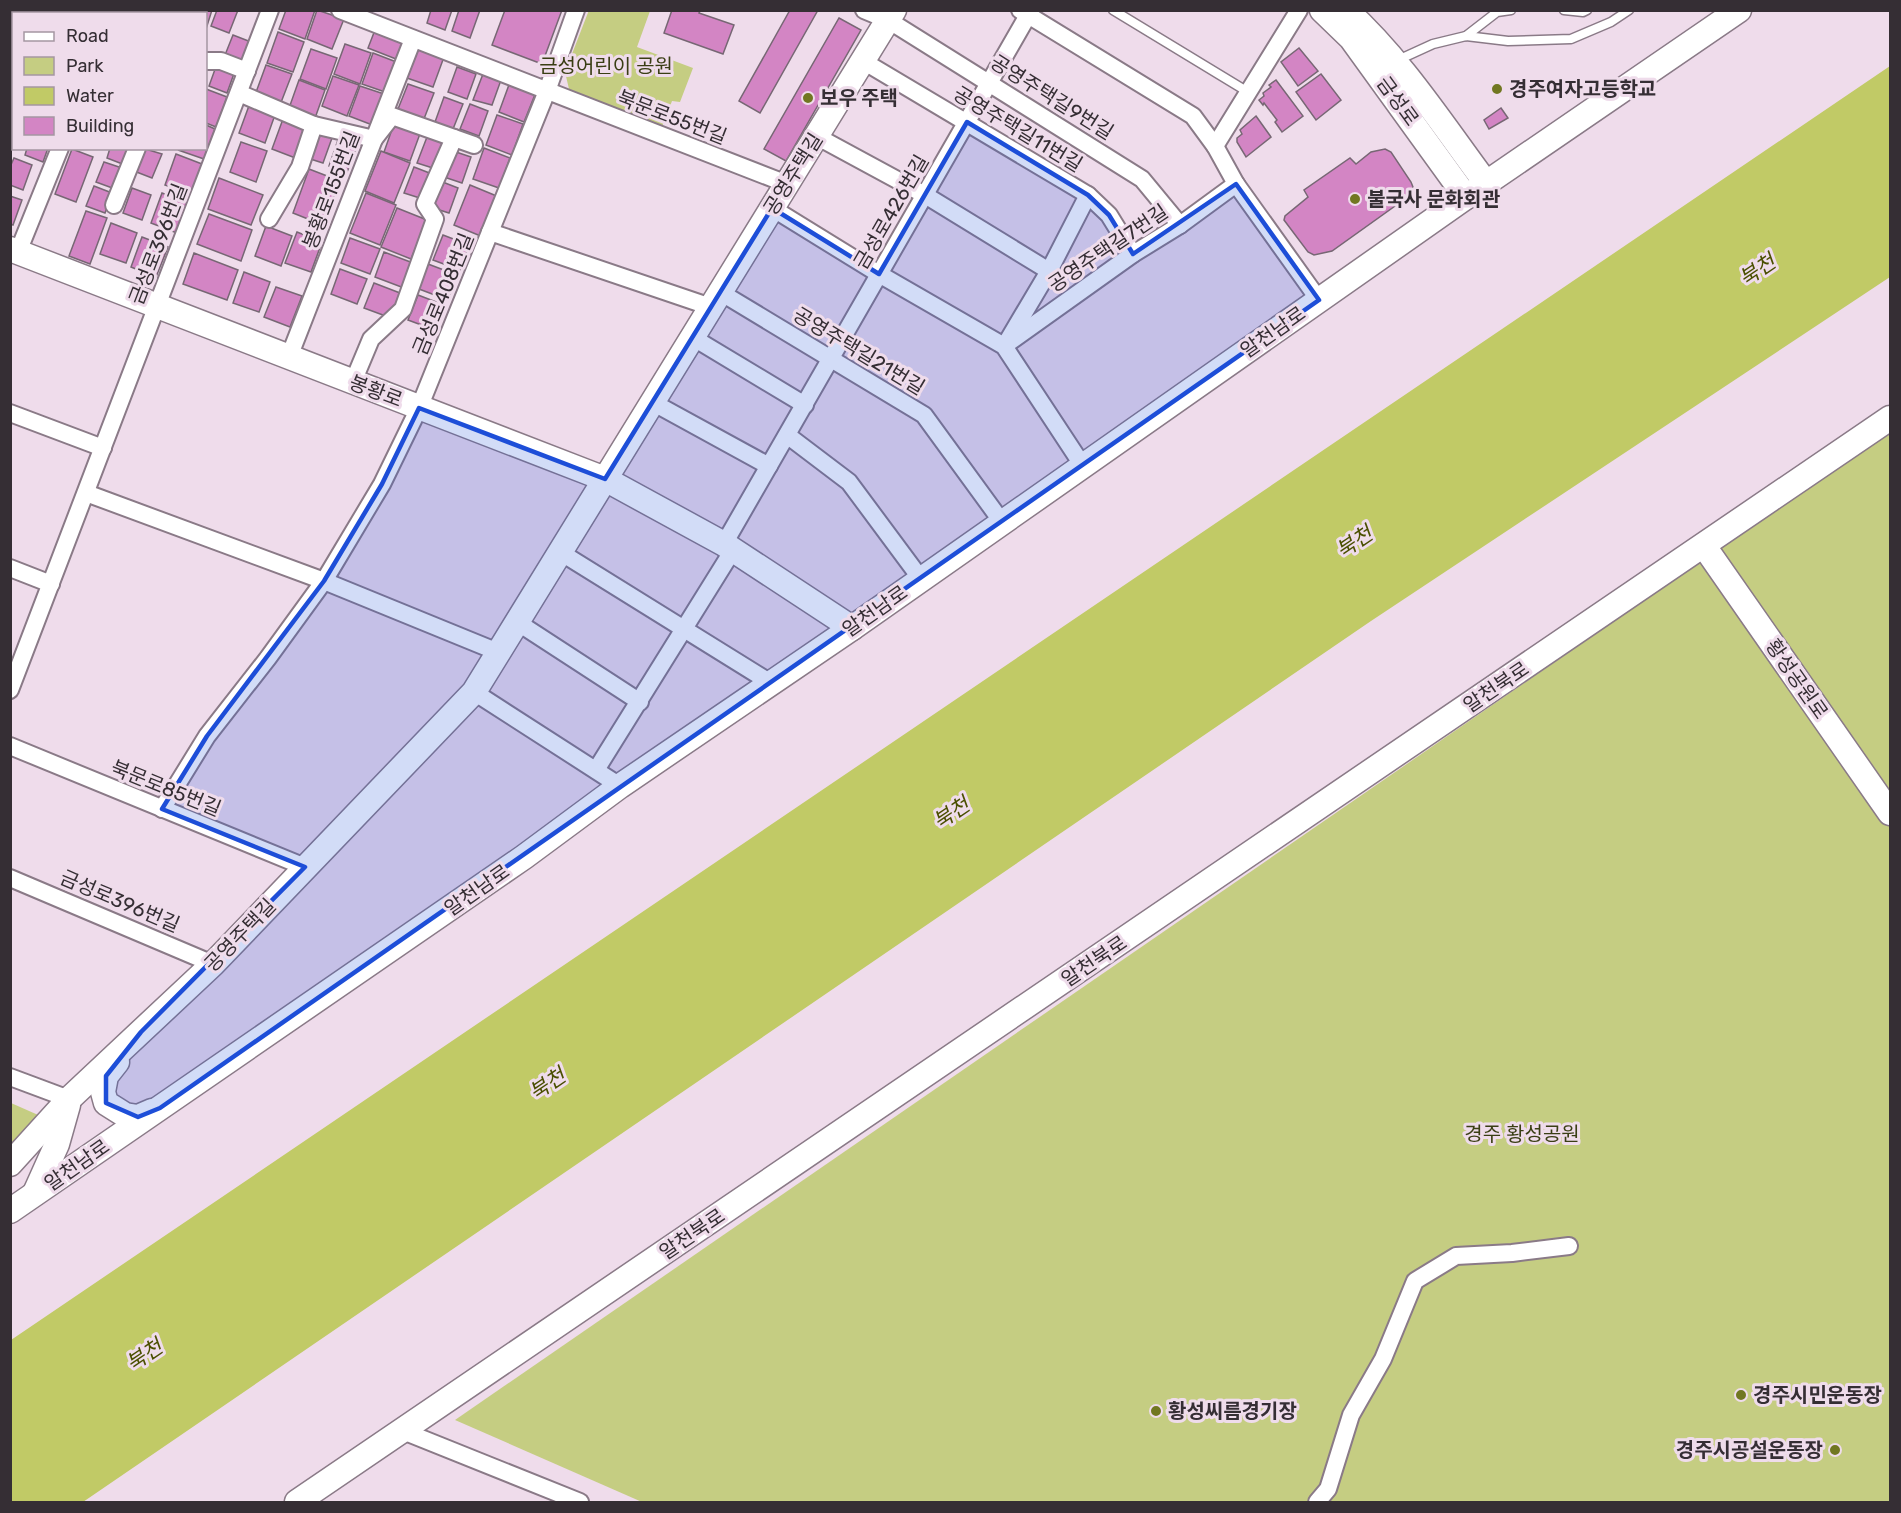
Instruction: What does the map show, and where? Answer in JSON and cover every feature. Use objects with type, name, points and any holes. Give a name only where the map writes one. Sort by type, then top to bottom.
[{"type":"street","name":"금성로396번길","points":[[10,690],[270,10]]},
{"type":"street","name":"금성로408번길","points":[[162,809],[207,736],[324,582],[382,484],[419,408],[547,91],[576,10]]},
{"type":"street","name":"공영주택길9번길","points":[[864,10],[891,15],[990,82],[1142,179],[1180,225]]},
{"type":"street","points":[[1215,146],[1299,10]]},
{"type":"street","name":"금성로","points":[[1322,10],[1386,67],[1486,183]]},
{"type":"street","name":"금성로","points":[[1346,10],[1362,25],[1466,197]]},
{"type":"street","name":"알천남로","points":[[10,1211],[524,857],[620,786],[852,628],[1486,183],[1739,10]]},
{"type":"street","name":"북문로55번길","points":[[348,12],[787,184]]},
{"type":"street","points":[[1027,12],[1193,116],[1215,146],[1236,184],[1319,300]]},
{"type":"street","name":"금성로426번길","points":[[729,547],[769,466],[990,82],[1027,12]]},
{"type":"street","name":"공영주택길","points":[[10,1164],[69,1099],[213,964],[474,692],[891,15]]},
{"type":"street","name":"봉황로155번길","points":[[289,357],[413,39]]},
{"type":"street","points":[[207,61],[221,61],[247,71]]},
{"type":"street","name":"공영주택길11번길","points":[[863,61],[1088,195],[1109,215],[1132,255]]},
{"type":"street","points":[[239,93],[314,125],[374,139],[392,116],[474,145]]},
{"type":"street","points":[[269,219],[300,167],[314,125]]},
{"type":"street","points":[[816,136],[925,195],[1049,271]]},
{"type":"street","points":[[353,382],[371,339],[403,309],[435,219],[425,204],[454,138]]},
{"type":"street","points":[[14,250],[59,150]]},
{"type":"street","points":[[114,205],[136,150]]},
{"type":"street","name":"공영주택길7번길","points":[[1004,346],[1236,184]]},
{"type":"street","points":[[1004,346],[1049,271],[1088,195]]},
{"type":"street","points":[[772,208],[879,274],[1004,346],[1083,466]]},
{"type":"street","name":"공영주택길21번길","points":[[490,232],[716,300],[831,359],[924,415],[1002,522]]},
{"type":"street","name":"봉황로","points":[[14,250],[605,479],[729,547],[852,628]]},
{"type":"street","points":[[692,337],[805,405]]},
{"type":"street","points":[[652,402],[769,466]]},
{"type":"street","points":[[10,413],[103,448]]},
{"type":"street","name":"알천북로","points":[[297,1503],[1890,418]]},
{"type":"street","points":[[787,435],[849,482],[921,579]]},
{"type":"street","points":[[86,493],[324,582],[498,652]]},
{"type":"street","name":"황성공원로","points":[[1704,546],[1890,813]]},
{"type":"street","points":[[596,770],[685,630],[729,547]]},
{"type":"street","points":[[560,552],[771,683]]},
{"type":"street","points":[[10,568],[51,584]]},
{"type":"street","points":[[517,622],[640,702]]},
{"type":"street","points":[[474,692],[620,786]]},
{"type":"street","name":"북문로85번길","points":[[10,746],[305,867]]},
{"type":"street","name":"금성로396번길","points":[[10,878],[213,964]]},
{"type":"street","points":[[141,1032],[106,1076],[103,1092],[106,1103],[125,1115],[138,1117],[160,1108]]},
{"type":"street","points":[[10,1077],[69,1099],[57,1144],[34,1194]]},
{"type":"street","points":[[1317,1503],[1328,1489],[1351,1414],[1383,1359],[1415,1281],[1456,1256],[1512,1253],[1569,1246]]},
{"type":"street","points":[[403,1431],[580,1503]]},
{"type":"lane","points":[[1113,10],[1248,92]]},
{"type":"lane","points":[[1466,36],[1497,12],[1511,10]]},
{"type":"lane","points":[[1564,10],[1583,12],[1587,10]]},
{"type":"lane","points":[[1386,67],[1433,44],[1466,36],[1509,41],[1571,39],[1611,22],[1629,10]]},
{"type":"highlighted area","points":[[967,122],[1088,195],[1109,215],[1133,254],[1236,184],[1319,300],[160,1108],[138,1117],[106,1103],[106,1076],[141,1032],[305,867],[162,809],[207,736],[324,581],[382,484],[419,408],[605,479],[772,208],[879,274]]},
{"type":"green space","name":"금성어린이 공원","points":[[589,10],[650,11],[637,47],[693,68],[680,102],[672,101],[662,127],[569,89],[565,72]]},
{"type":"green space","name":"경주 황성공원","points":[[1890,431],[1890,1502],[642,1502],[455,1420]]},
{"type":"green space","points":[[11,1103],[45,1118],[11,1155]]},
{"type":"water","name":"북천","points":[[1890,66],[1890,277],[1371,621],[83,1502],[11,1502],[11,1340]]},
{"type":"building","points":[[191,10],[212,10],[207,26],[207,12],[190,12]]},
{"type":"building","points":[[217,10],[238,10],[229,33],[211,26]]},
{"type":"building","points":[[286,10],[315,10],[305,39],[279,29]]},
{"type":"building","points":[[317,10],[344,19],[332,49],[307,39]]},
{"type":"building","points":[[431,10],[452,10],[445,30],[427,23]]},
{"type":"building","points":[[459,10],[480,10],[470,38],[452,31]]},
{"type":"building","points":[[505,10],[562,10],[542,64],[492,45]]},
{"type":"building","points":[[672,10],[700,10],[699,13],[734,25],[723,54],[664,33]]},
{"type":"building","name":"보우 주택","points":[[790,10],[818,10],[760,113],[739,101]]},
{"type":"building","name":"보우 주택","points":[[839,18],[861,30],[786,161],[764,149]]},
{"type":"building","points":[[375,30],[403,41],[396,59],[368,48]]},
{"type":"building","points":[[278,32],[304,42],[293,72],[267,63]]},
{"type":"building","points":[[233,35],[251,42],[242,67],[223,60]]},
{"type":"building","points":[[345,44],[371,53],[360,84],[334,74]]},
{"type":"building","points":[[419,47],[444,57],[433,87],[407,78]]},
{"type":"building","points":[[1299,48],[1318,71],[1298,86],[1281,62]]},
{"type":"building","points":[[311,49],[337,58],[326,89],[300,79]]},
{"type":"building","points":[[373,53],[399,63],[388,93],[362,84]]},
{"type":"building","points":[[218,61],[236,68],[227,93],[209,86]]},
{"type":"building","points":[[266,65],[292,74],[280,105],[255,95]]},
{"type":"building","points":[[457,67],[476,74],[467,99],[448,92]]},
{"type":"building","points":[[483,74],[501,80],[492,105],[473,100]]},
{"type":"building","points":[[1321,74],[1341,100],[1316,120],[1296,92]]},
{"type":"building","points":[[333,76],[359,85],[347,116],[322,106]]},
{"type":"building","points":[[299,80],[325,90],[314,121],[288,111]]},
{"type":"building","points":[[1276,80],[1303,116],[1282,132],[1275,122],[1277,120],[1259,100],[1264,96],[1263,93],[1271,87],[1269,85]]},
{"type":"building","points":[[510,82],[536,92],[524,122],[499,112]]},
{"type":"building","points":[[408,84],[434,93],[422,124],[396,114]]},
{"type":"building","points":[[360,86],[387,95],[375,126],[349,116]]},
{"type":"building","points":[[207,89],[227,97],[216,127],[207,123]]},
{"type":"building","points":[[444,97],[463,104],[453,129],[435,122]]},
{"type":"building","points":[[250,103],[276,112],[265,143],[239,133]]},
{"type":"building","points":[[470,104],[488,111],[479,136],[460,129]]},
{"type":"building","points":[[1501,108],[1508,118],[1489,129],[1484,120]]},
{"type":"building","points":[[497,115],[523,124],[512,155],[486,145]]},
{"type":"building","points":[[1256,116],[1271,137],[1246,157],[1237,138],[1242,134],[1240,130]]},
{"type":"building","points":[[283,119],[309,129],[298,159],[272,149]]},
{"type":"building","points":[[395,121],[421,131],[410,161],[384,152]]},
{"type":"building","points":[[207,125],[215,129],[204,159],[178,150],[207,150]]},
{"type":"building","points":[[314,131],[332,138],[323,163],[304,157]]},
{"type":"building","points":[[427,137],[445,144],[436,169],[417,163]]},
{"type":"building","points":[[338,140],[357,147],[347,172],[329,166]]},
{"type":"building","points":[[241,142],[267,151],[256,182],[230,172]]},
{"type":"building","points":[[484,148],[510,158],[499,188],[473,179]]},
{"type":"building","name":"불국사 문화회관","points":[[1385,149],[1391,152],[1411,182],[1413,187],[1409,196],[1332,251],[1314,255],[1308,252],[1284,220],[1285,216],[1308,197],[1304,190],[1350,158],[1356,164],[1371,152]]},
{"type":"building","points":[[26,150],[47,150],[43,162],[25,155]]},
{"type":"building","points":[[72,150],[93,157],[76,202],[55,194]]},
{"type":"building","points":[[109,150],[131,150],[125,165],[107,158]]},
{"type":"building","points":[[141,150],[162,154],[152,178],[134,171]]},
{"type":"building","points":[[381,151],[410,163],[394,203],[365,191]]},
{"type":"building","points":[[453,151],[471,157],[462,183],[444,177]]},
{"type":"building","points":[[176,154],[202,164],[191,194],[165,185]]},
{"type":"building","points":[[14,158],[32,165],[23,190],[10,185],[10,167]]},
{"type":"building","points":[[104,162],[122,168],[115,189],[96,182]]},
{"type":"building","points":[[414,167],[432,174],[423,199],[404,193]]},
{"type":"building","points":[[309,169],[340,181],[323,225],[293,213]]},
{"type":"building","points":[[219,178],[263,195],[251,225],[208,209]]},
{"type":"building","points":[[440,181],[458,188],[449,213],[430,207]]},
{"type":"building","points":[[470,185],[499,197],[483,237],[454,225]]},
{"type":"building","points":[[94,186],[112,193],[105,213],[86,206]]},
{"type":"building","points":[[132,188],[151,195],[142,220],[123,213]]},
{"type":"building","points":[[162,193],[188,203],[177,233],[151,223]]},
{"type":"building","points":[[366,193],[396,205],[380,245],[350,233]]},
{"type":"building","points":[[10,196],[22,200],[13,225],[10,224]]},
{"type":"building","points":[[397,208],[427,220],[411,259],[381,247]]},
{"type":"building","points":[[86,211],[107,218],[90,264],[69,256]]},
{"type":"building","points":[[209,214],[252,230],[241,261],[197,244]]},
{"type":"building","points":[[111,223],[137,233],[126,263],[100,254]]},
{"type":"building","points":[[266,226],[292,236],[281,266],[255,256]]},
{"type":"building","points":[[297,232],[322,242],[311,272],[285,263]]},
{"type":"building","points":[[443,235],[469,245],[460,270],[433,260]]},
{"type":"building","points":[[142,237],[168,247],[156,277],[131,267]]},
{"type":"building","points":[[350,238],[380,249],[370,274],[341,263]]},
{"type":"building","points":[[384,252],[413,263],[404,288],[375,277]]},
{"type":"building","points":[[194,253],[238,270],[227,300],[183,284]]},
{"type":"building","points":[[428,264],[457,275],[448,300],[419,289]]},
{"type":"building","points":[[340,269],[367,279],[357,304],[331,294]]},
{"type":"building","points":[[244,272],[270,282],[259,312],[233,303]]},
{"type":"building","points":[[374,283],[400,293],[391,318],[364,308]]},
{"type":"building","points":[[276,287],[302,296],[290,327],[264,317]]},
{"type":"building","points":[[418,295],[444,305],[435,330],[408,320]]},
{"type":"place","name":"경주여자고등학교","points":[[1497,89]]},
{"type":"place","name":"보우 주택","points":[[808,98]]},
{"type":"place","name":"불국사 문화회관","points":[[1355,199]]},
{"type":"place","name":"경주시민운동장","points":[[1741,1395]]},
{"type":"place","name":"황성씨름경기장","points":[[1156,1411]]},
{"type":"place","name":"경주시공설운동장","points":[[1835,1450]]}]
